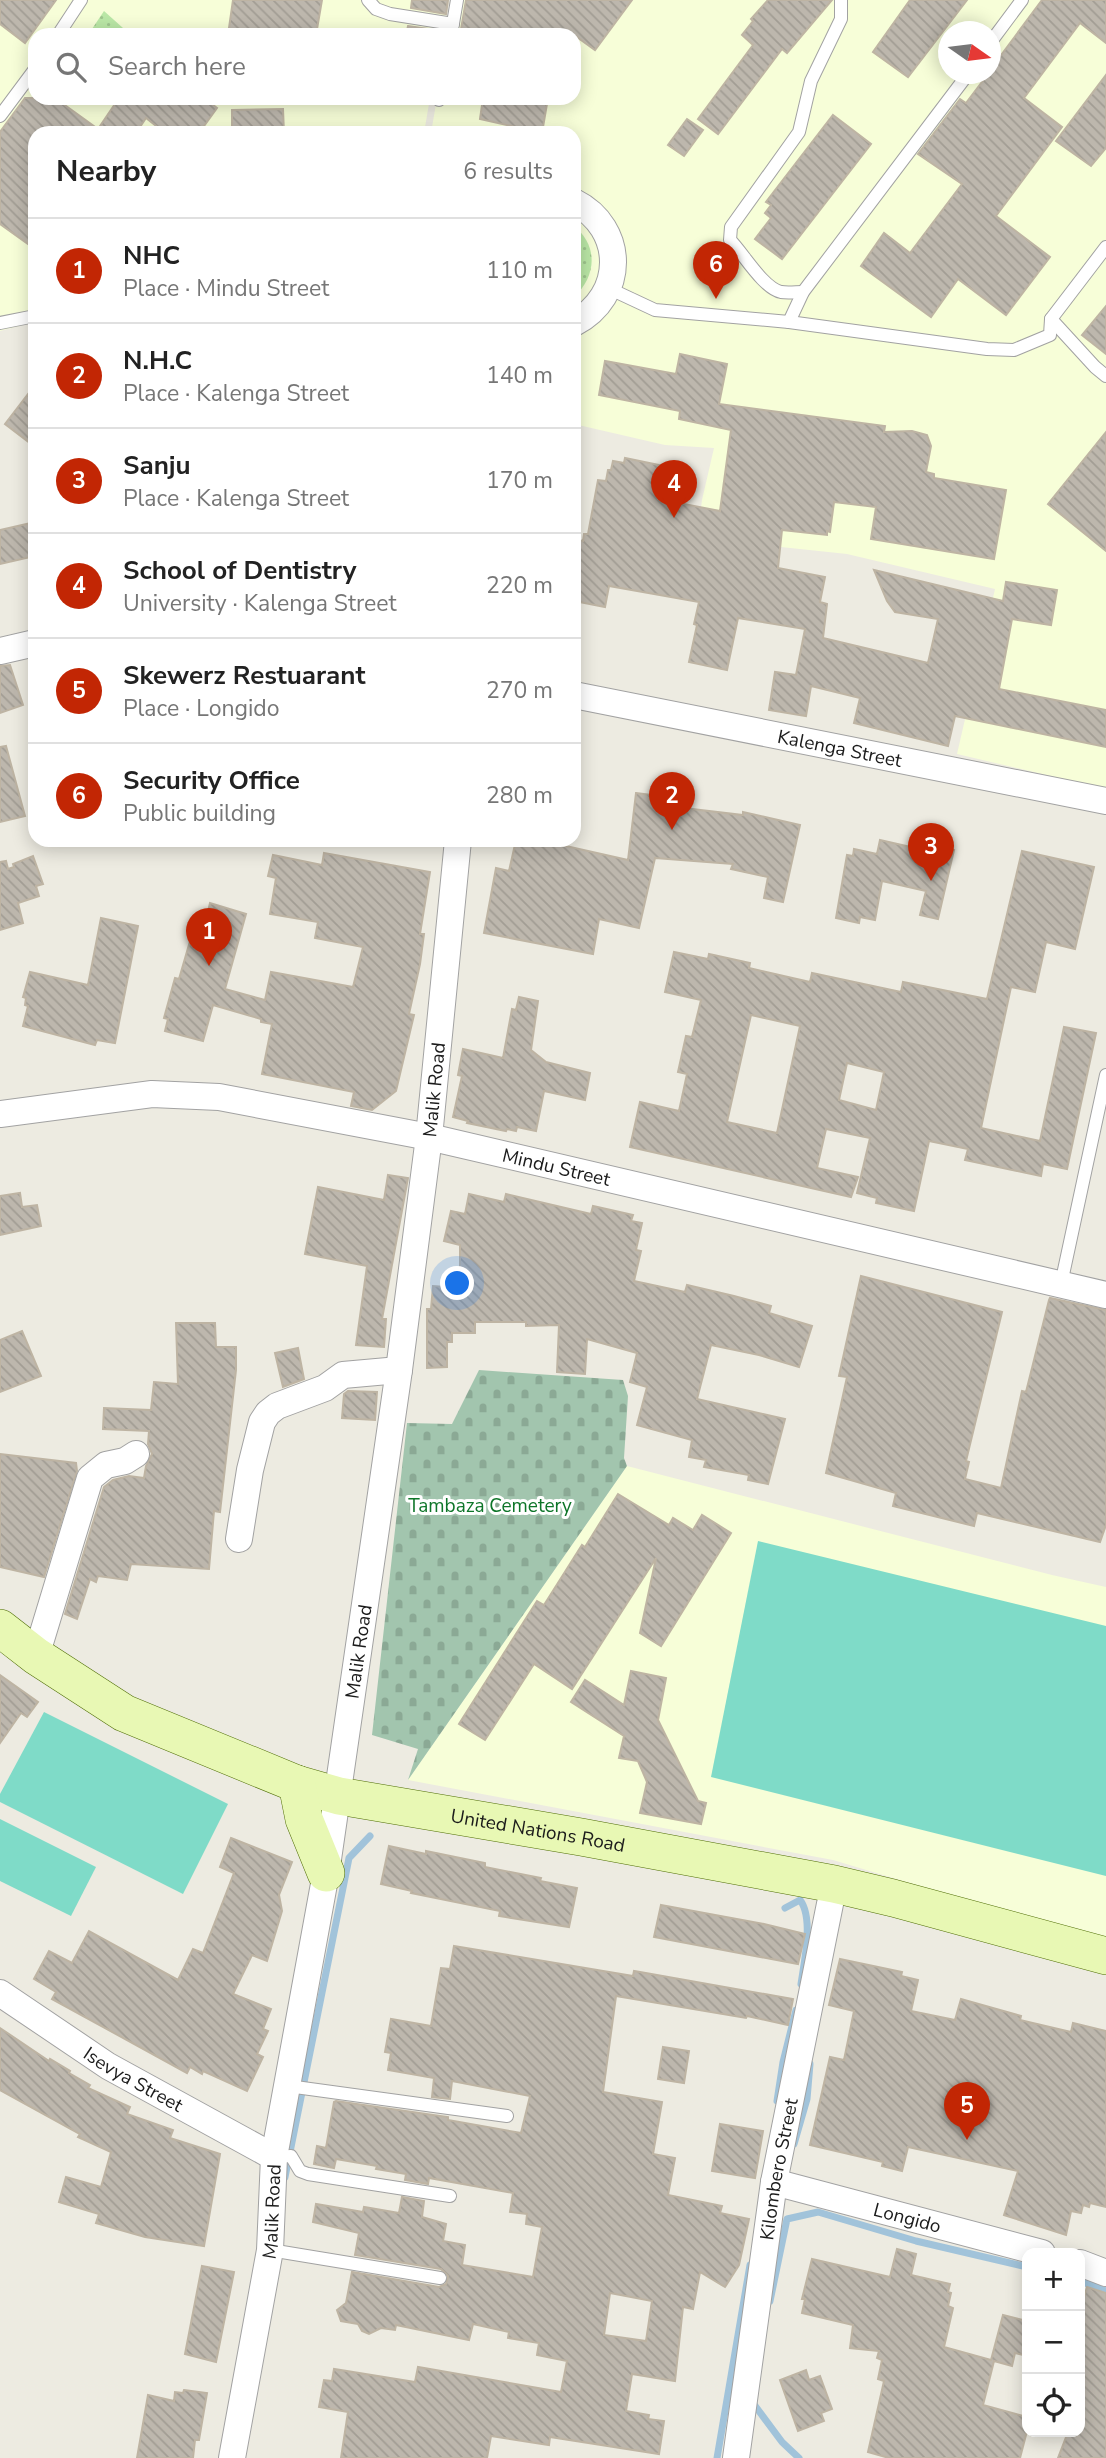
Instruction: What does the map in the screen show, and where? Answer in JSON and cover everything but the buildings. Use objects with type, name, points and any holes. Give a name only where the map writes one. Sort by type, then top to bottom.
[{"type":"street","points":[[581,206],[593,213],[605,229],[613,258],[608,288],[595,308],[581,318]]},
{"type":"street","points":[[0,651],[28,645]]},
{"type":"street","name":"Kalenga Street","points":[[581,696],[1106,802]]},
{"type":"street","name":"Malik Road","points":[[232,2458],[270,2250],[274,2157],[339,1796],[400,1370],[429,1137],[457,847]]},
{"type":"street","name":"Mindu Street","points":[[0,1114],[152,1094],[219,1097],[429,1137],[1106,1295]]},
{"type":"street","points":[[240,1539],[250,1470],[262,1422],[268,1413],[277,1406],[325,1388],[343,1375],[400,1370]]},
{"type":"street","points":[[36,1656],[90,1478],[106,1465],[125,1461],[136,1454]]},
{"type":"street","name":"United Nations Road","points":[[0,1628],[36,1656],[124,1713],[297,1784],[339,1796],[834,1884],[1106,1956]]},
{"type":"street","points":[[297,1784],[304,1819],[326,1873]]},
{"type":"street","name":"Kilombero Street","points":[[736,2458],[774,2182],[834,1884]]},
{"type":"street","name":"Isevya Street","points":[[0,1993],[108,2066],[274,2157]]},
{"type":"street","name":"Longido","points":[[774,2182],[1023,2248]]},
{"type":"street","points":[[1085,2265],[1106,2273]]},
{"type":"lane","points":[[63,28],[81,0]]},
{"type":"lane","points":[[368,0],[376,9],[390,15],[448,28]]},
{"type":"lane","points":[[452,28],[457,0]]},
{"type":"lane","points":[[803,292],[778,292],[759,276],[745,255],[730,240],[731,227],[799,132],[811,81],[841,19],[841,0]]},
{"type":"lane","points":[[1001,28],[1022,0]]},
{"type":"lane","points":[[0,116],[28,78]]},
{"type":"lane","points":[[789,322],[803,292],[960,84]]},
{"type":"lane","points":[[608,288],[655,310],[789,322],[987,349],[1014,350],[1050,335],[1051,319],[1106,247]]},
{"type":"lane","points":[[0,323],[28,317]]},
{"type":"lane","points":[[1051,319],[1095,368],[1106,376]]},
{"type":"lane","points":[[1061,1284],[1106,1075]]},
{"type":"lane","points":[[288,2086],[507,2116]]},
{"type":"lane","points":[[274,2157],[291,2156],[300,2171],[308,2175],[450,2196]]},
{"type":"lane","points":[[270,2250],[440,2278]]},
{"type":"shaded area","points":[[0,0],[448,0],[443,28],[28,28],[28,105],[429,105],[425,126],[28,126],[28,324],[0,331]]},
{"type":"shaded area","points":[[453,0],[1106,0],[1106,789],[957,754],[995,589],[847,554],[697,538],[702,500],[714,448],[665,445],[581,426],[581,126],[432,126],[436,105],[581,105],[581,28],[448,28]]},
{"type":"shaded area","points":[[627,1466],[1106,1587],[1106,1942],[833,1860],[408,1780]]},
{"type":"shaded area","points":[[758,1541],[1106,1626],[1106,1876],[711,1777]]},
{"type":"shaded area","points":[[44,1712],[228,1804],[183,1894],[0,1802],[0,1794]]},
{"type":"shaded area","points":[[0,1819],[96,1867],[71,1916],[0,1881]]},
{"type":"green space","points":[[104,11],[123,28],[93,28]]},
{"type":"green space","points":[[581,233],[591,252],[592,262],[587,280],[581,289]]},
{"type":"green space","name":"Tambaza Cemetery","points":[[479,1370],[623,1380],[628,1396],[624,1458],[627,1466],[408,1780],[418,1749],[372,1735],[407,1423],[452,1424]]},
{"type":"waterway","points":[[285,2177],[349,1858],[370,1836]]},
{"type":"waterway","points":[[785,1908],[800,1900],[804,1908],[807,1941],[801,1984]]},
{"type":"waterway","points":[[777,2101],[796,2010]]},
{"type":"waterway","points":[[794,2144],[807,2099],[810,2064]]},
{"type":"waterway","points":[[770,2301],[787,2219],[818,2212],[916,2241],[1022,2266]]},
{"type":"waterway","points":[[717,2458],[750,2265]]},
{"type":"waterway","points":[[1085,2283],[1106,2291]]},
{"type":"waterway","points":[[753,2403],[782,2442],[799,2458]]},
{"type":"place","name":"Security Office","points":[[716,299]]},
{"type":"place","name":"School of Dentistry","points":[[674,518]]},
{"type":"place","name":"N.H.C","points":[[672,830]]},
{"type":"place","name":"Sanju","points":[[931,881]]},
{"type":"place","name":"NHC","points":[[209,966]]},
{"type":"place","name":"Skewerz Restuarant","points":[[967,2140]]}]
